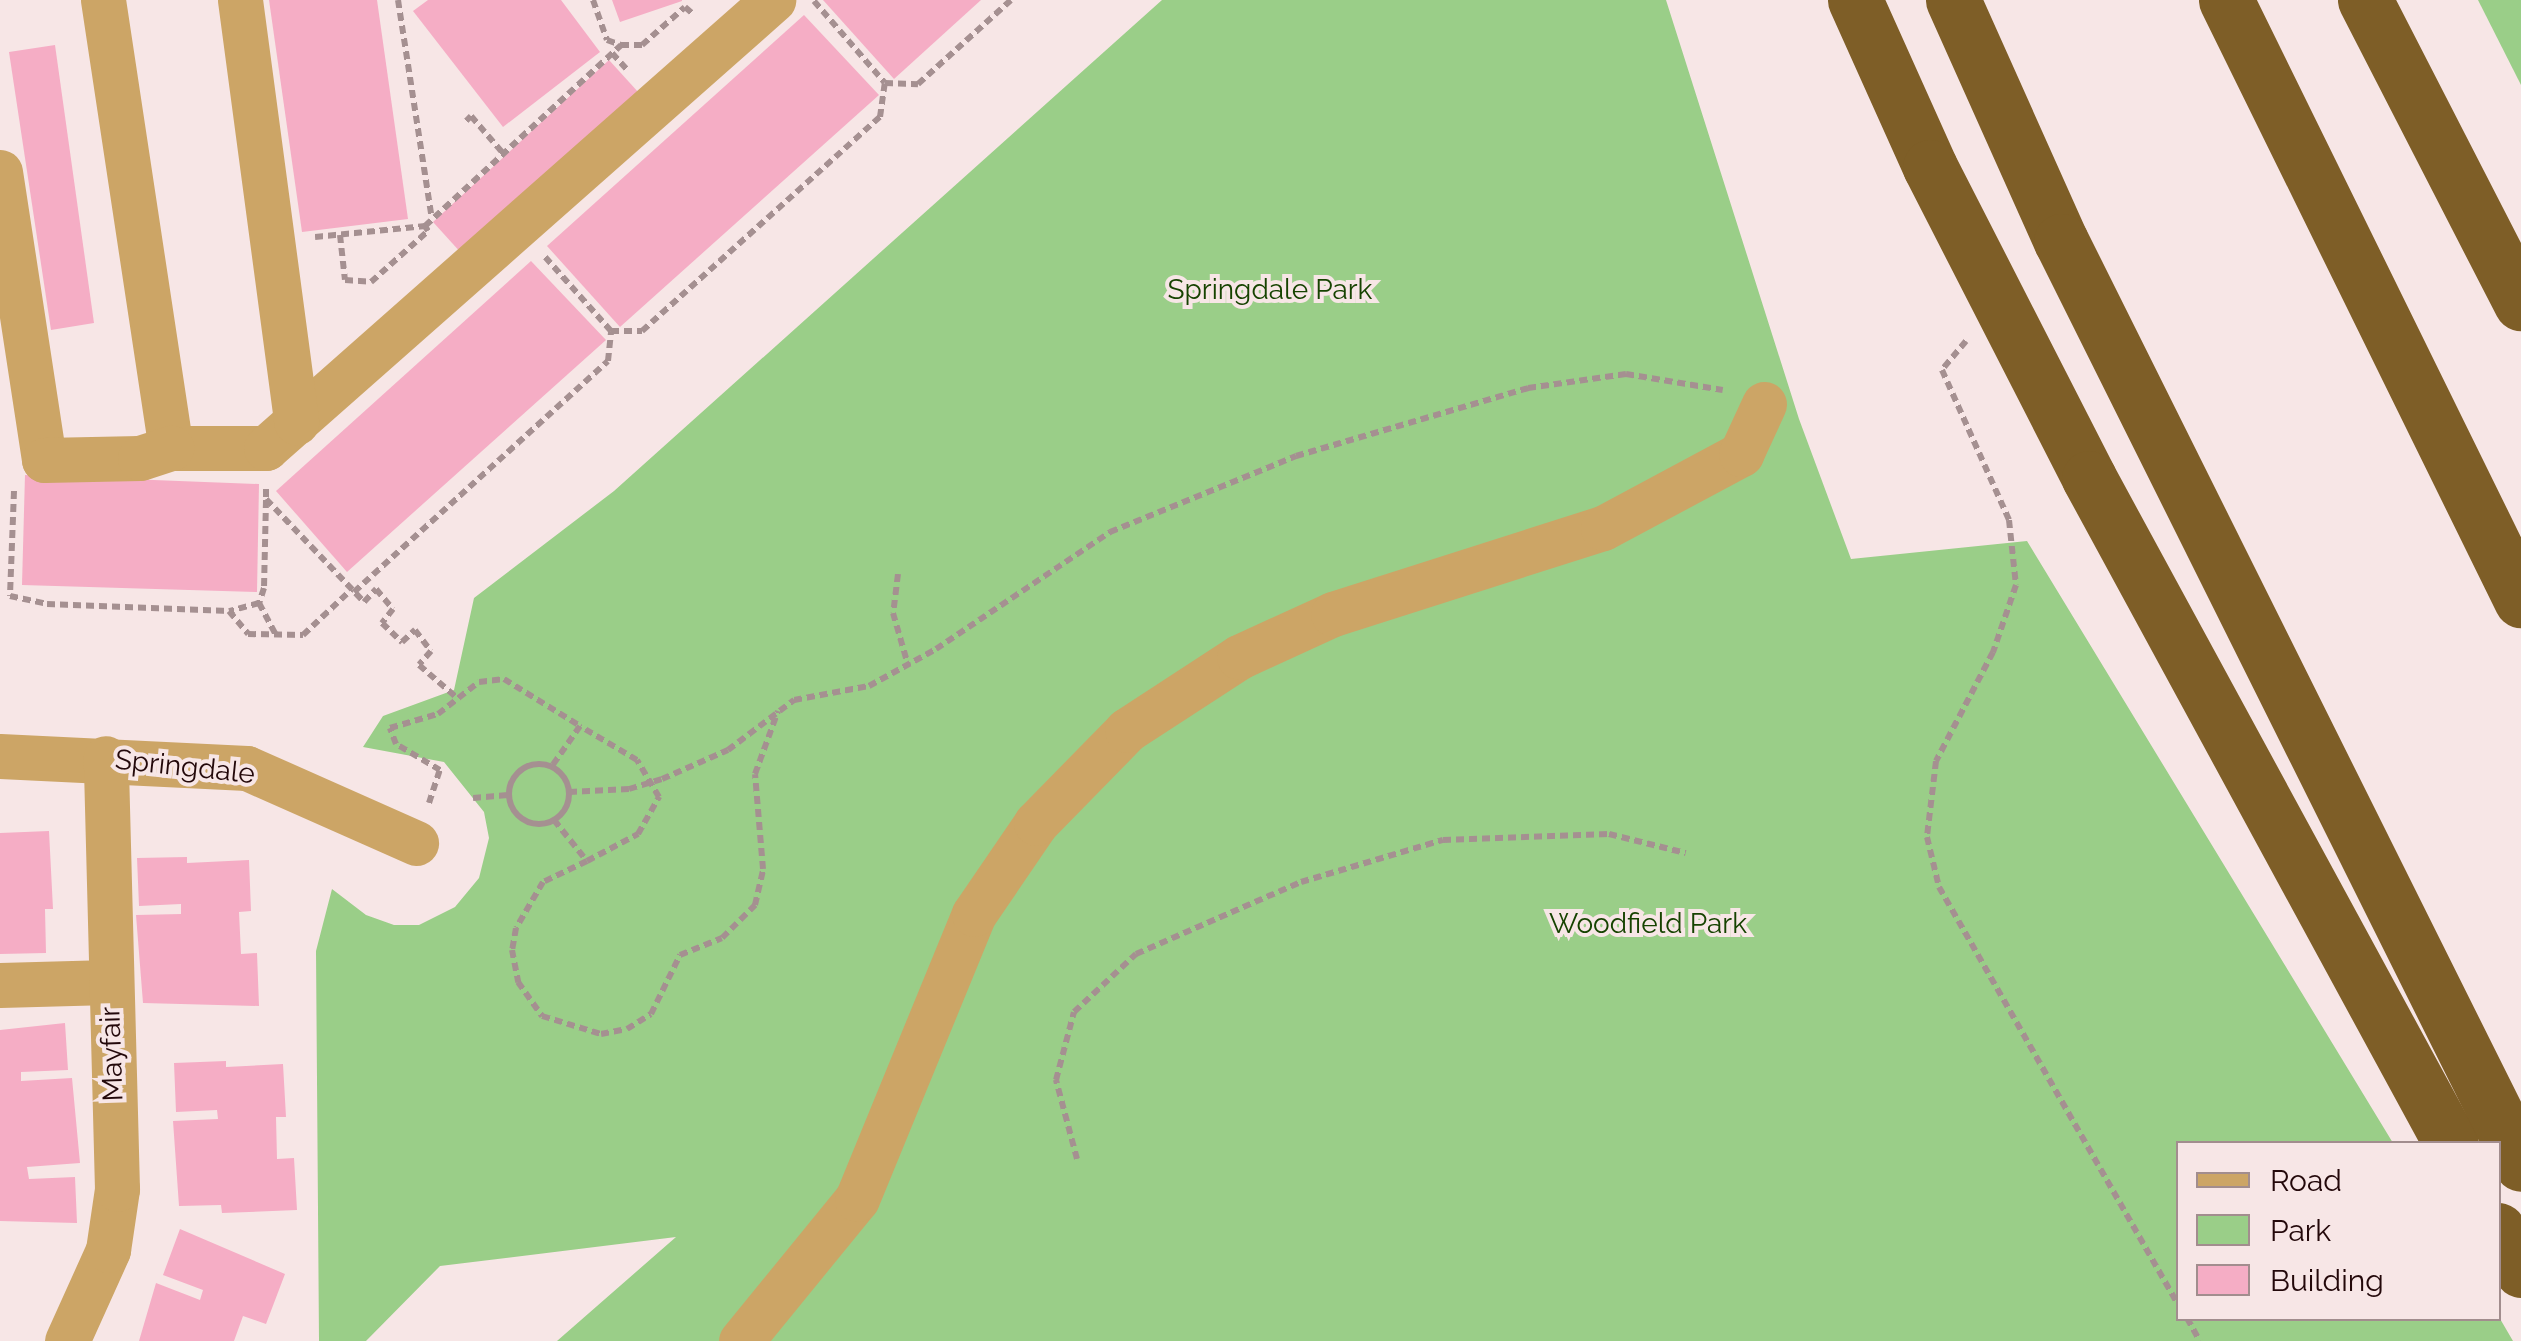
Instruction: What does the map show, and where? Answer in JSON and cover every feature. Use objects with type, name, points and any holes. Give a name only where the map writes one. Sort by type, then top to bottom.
[{"type":"highway","points":[[1855,0],[1998,302],[2449,1141]]},
{"type":"highway","points":[[1952,0],[2070,259],[2521,1164]]},
{"type":"highway","points":[[2226,0],[2521,600]]},
{"type":"highway","points":[[2366,0],[2521,303]]},
{"type":"highway","points":[[2501,1235],[2521,1270]]},
{"type":"street","points":[[103,0],[171,448]]},
{"type":"street","points":[[240,0],[274,240],[281,435]]},
{"type":"street","points":[[0,172],[44,460],[140,458],[171,448],[281,435],[766,3]]},
{"type":"street","points":[[741,1341],[857,1200],[974,914],[1036,823],[1128,730],[1239,657],[1332,614],[1603,528],[1741,454],[1764,404]]},
{"type":"street","name":"Springdale","points":[[0,756],[106,758],[247,768],[416,843]]},
{"type":"street","name":"Mayfair","points":[[67,1341],[108,1250],[118,1189],[109,982],[106,758]]},
{"type":"street","points":[[0,985],[109,982]]},
{"type":"path","points":[[398,0],[432,216]]},
{"type":"path","points":[[593,0],[607,40],[621,45],[642,45],[685,7],[725,42]]},
{"type":"path","points":[[813,0],[885,83],[918,84],[1011,0]]},
{"type":"path","points":[[274,240],[425,226],[621,45]]},
{"type":"path","points":[[612,53],[623,66]]},
{"type":"path","points":[[610,330],[642,331],[880,117],[885,83]]},
{"type":"path","points":[[466,121],[472,116],[502,152]]},
{"type":"path","points":[[340,234],[345,280],[372,282],[428,231],[425,226]]},
{"type":"path","points":[[230,611],[248,634],[303,635],[608,361],[610,330],[518,226]]},
{"type":"path","points":[[1998,302],[1942,370],[2010,520],[2016,585],[1993,652],[1936,761],[1927,837],[1939,887],[2176,1301]]},
{"type":"path","points":[[569,792],[654,781],[728,750],[794,700],[869,686],[908,665],[1110,532],[1296,456],[1528,388],[1626,374],[1695,381],[1764,404]]},
{"type":"path","points":[[276,635],[259,603],[266,498],[281,435]]},
{"type":"path","points":[[10,596],[14,472]]},
{"type":"path","points":[[266,498],[364,602],[376,589],[394,609],[382,623],[402,642],[415,630],[431,651],[419,665],[456,697]]},
{"type":"path","points":[[898,574],[893,613],[908,665]]},
{"type":"path","points":[[0,593],[47,604],[230,611],[259,603]]},
{"type":"path","points":[[440,770],[396,744],[390,728],[415,725],[478,682],[504,678],[580,726],[607,736],[654,781],[659,797],[653,817],[638,834],[544,882],[516,928],[512,950],[518,982],[542,1016],[601,1034],[626,1029],[651,1014],[680,955],[722,938],[756,905],[763,869],[755,774],[779,708]]},
{"type":"path","points":[[552,766],[580,726]]},
{"type":"path","points":[[552,766],[569,792]]},
{"type":"path","points":[[508,795],[522,768],[552,766]]},
{"type":"path","points":[[554,820],[569,792]]},
{"type":"path","points":[[508,795],[524,821],[554,820]]},
{"type":"path","points":[[473,798],[508,795]]},
{"type":"path","points":[[554,820],[587,861]]},
{"type":"path","points":[[1077,1158],[1056,1080],[1074,1012],[1136,954],[1301,882],[1443,840],[1609,834],[1686,853]]},
{"type":"green space","points":[[1162,0],[1666,0],[1799,419],[1851,559],[2027,541],[2392,1141],[2176,1141],[2176,1321],[2501,1320],[2513,1341],[557,1341],[676,1237],[440,1266],[366,1341],[319,1341],[316,951],[332,889],[366,915],[394,925],[419,925],[455,907],[479,878],[489,838],[484,812],[444,762],[363,747],[383,716],[454,690],[474,598],[614,491]]},
{"type":"green space","points":[[2478,0],[2521,0],[2521,85]]},
{"type":"building","points":[[269,0],[377,0],[408,219],[302,232]]},
{"type":"building","points":[[428,0],[561,0],[600,52],[503,127],[413,11]]},
{"type":"building","points":[[612,0],[682,0],[682,1],[620,22]]},
{"type":"building","points":[[823,0],[981,0],[894,79]]},
{"type":"building","points":[[804,15],[879,95],[620,327],[547,246]]},
{"type":"building","points":[[55,45],[94,323],[51,330],[9,52]]},
{"type":"building","points":[[609,60],[639,93],[462,254],[433,222]]},
{"type":"building","points":[[531,261],[606,340],[347,572],[276,491]]},
{"type":"building","points":[[25,475],[259,484],[257,592],[22,585]]},
{"type":"building","points":[[49,831],[53,909],[45,909],[46,953],[0,954],[0,833]]},
{"type":"building","points":[[187,857],[187,863],[249,860],[251,911],[239,912],[241,954],[257,953],[259,1006],[143,1003],[136,915],[181,914],[181,904],[139,906],[137,858]]},
{"type":"building","points":[[65,1023],[68,1070],[21,1072],[21,1081],[72,1078],[80,1163],[27,1167],[29,1179],[75,1177],[77,1223],[0,1221],[0,1030]]},
{"type":"building","points":[[226,1061],[226,1067],[283,1064],[286,1117],[276,1117],[277,1159],[294,1158],[297,1210],[222,1213],[221,1205],[179,1206],[173,1121],[218,1119],[217,1110],[176,1112],[174,1063]]},
{"type":"building","points":[[180,1229],[285,1274],[266,1324],[243,1316],[234,1341],[139,1341],[156,1283],[200,1300],[203,1290],[163,1275]]},
{"type":"park label","name":"Springdale Park","points":[[1270,290]]},
{"type":"park label","name":"Woodfield Park","points":[[1648,924]]}]
